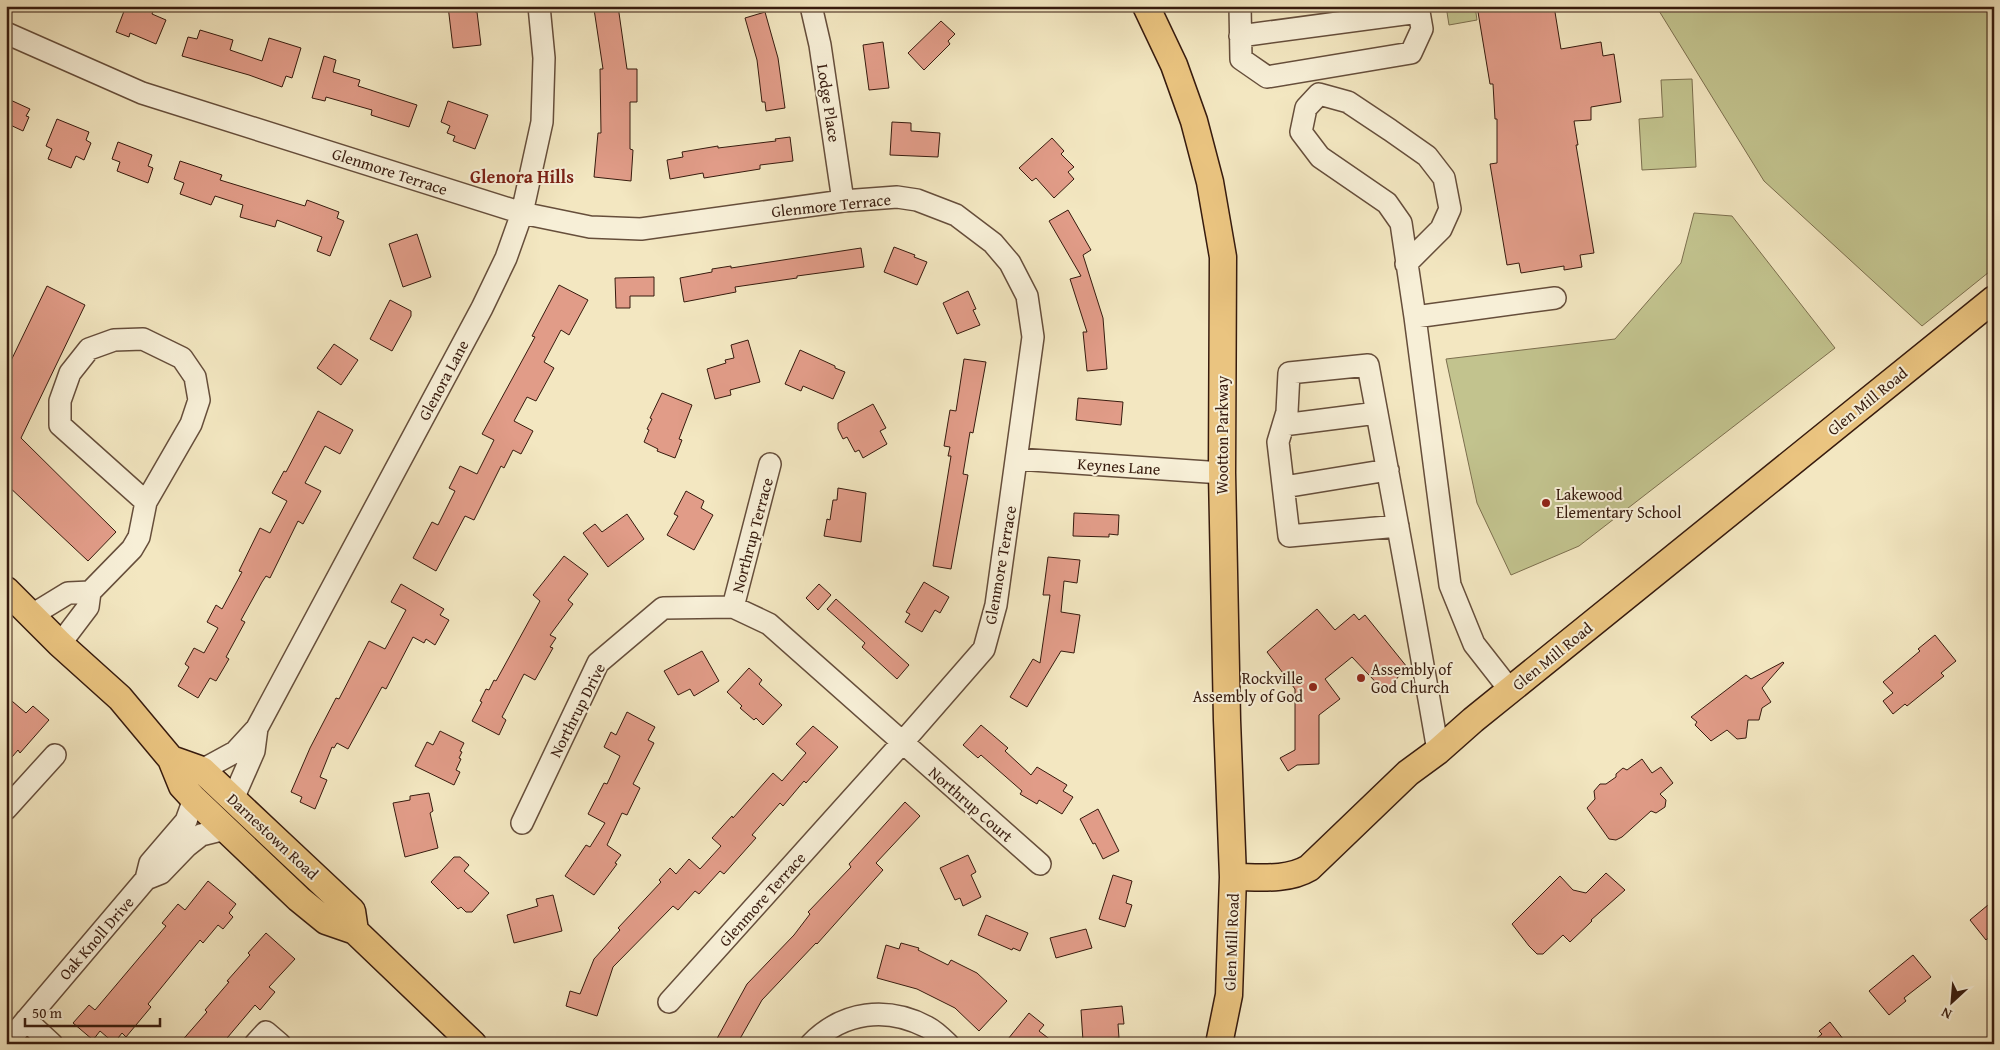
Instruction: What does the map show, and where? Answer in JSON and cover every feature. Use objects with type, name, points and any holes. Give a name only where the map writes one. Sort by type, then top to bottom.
[{"type":"main road","name":"Wootton Parkway","points":[[1146,6],[1174,65],[1194,121],[1210,182],[1223,257],[1222,473],[1227,720],[1233,877]]},
{"type":"main road","name":"Glen Mill Road","points":[[1219,1044],[1229,995],[1233,877],[1286,876],[1298,874],[1309,868],[1408,773],[1438,751],[1510,690],[1994,299]]},
{"type":"main road","name":"Darnestown Road","points":[[6,590],[60,644],[120,698],[171,759],[182,786],[194,799],[299,899],[326,920],[355,931],[473,1044]]},
{"type":"main road","name":"Darnestown Road","points":[[171,759],[202,770],[352,911],[355,931]]},
{"type":"main road","points":[[233,799],[248,828],[262,846],[274,875]]},
{"type":"street","name":"Glenora Lane","points":[[202,770],[235,752],[257,728],[482,308],[506,258],[522,213],[542,122],[544,58],[539,6]]},
{"type":"street","name":"Lodge Place","points":[[811,6],[820,45],[844,201]]},
{"type":"street","points":[[1240,6],[1240,36],[1240,59],[1267,78],[1411,53],[1422,29],[1418,9],[1240,36]]},
{"type":"street","name":"Glenmore Terrace","points":[[6,33],[142,93],[522,213],[590,227],[641,229],[844,201],[897,197],[917,200],[956,215],[993,243],[1010,263],[1027,296],[1033,336],[996,605],[984,649],[902,744],[669,1002]]},
{"type":"street","points":[[1406,264],[1442,229],[1450,209],[1444,178],[1427,156],[1390,130],[1348,102],[1319,94],[1306,108],[1302,132],[1320,157],[1387,204],[1400,223],[1406,264],[1415,317],[1450,585],[1474,644],[1510,690]]},
{"type":"street","points":[[1415,317],[1555,298]]},
{"type":"street","points":[[60,644],[88,607],[90,592],[132,549],[139,537],[146,502],[192,424],[199,400],[195,377],[182,358],[143,339],[114,340],[89,349],[70,373],[60,401],[60,425],[146,502]]},
{"type":"street","points":[[1398,526],[1289,536],[1278,442],[1287,412],[1289,373],[1368,365],[1388,470],[1398,526],[1438,751]]},
{"type":"street","points":[[1283,425],[1377,413]]},
{"type":"street","name":"Keynes Lane","points":[[1017,459],[1222,473]]},
{"type":"street","name":"Northrup Terrace","points":[[733,606],[770,464]]},
{"type":"street","points":[[1284,487],[1388,470]]},
{"type":"street","points":[[32,615],[68,593],[90,592]]},
{"type":"street","name":"Northrup Drive","points":[[522,823],[598,663],[663,608],[733,606],[769,624],[902,744]]},
{"type":"street","name":"Glenora Lane","points":[[233,799],[254,751],[257,728]]},
{"type":"street","name":"Northrup Court","points":[[902,744],[1040,864]]},
{"type":"street","points":[[6,809],[55,755]]},
{"type":"street","name":"Oak Knoll Drive","points":[[6,1044],[146,879],[150,863],[186,821],[194,799]]},
{"type":"street","name":"Oak Knoll Drive","points":[[146,879],[161,873],[187,846],[201,835],[225,829]]},
{"type":"street","points":[[811,1044],[832,1025],[859,1016],[897,1015],[928,1028],[948,1044]]},
{"type":"street","points":[[26,1020],[52,1044]]},
{"type":"street","points":[[256,1044],[266,1032],[280,1044]]},
{"type":"green space","points":[[1446,6],[1475,6],[1477,20],[1449,25]]},
{"type":"green space","points":[[1656,6],[1994,6],[1994,268],[1922,326],[1764,181]]},
{"type":"green space","points":[[1692,79],[1696,167],[1642,170],[1639,119],[1663,117],[1661,80]]},
{"type":"green space","points":[[1694,213],[1732,216],[1835,348],[1579,546],[1511,575],[1477,503],[1446,359],[1615,339],[1681,263]]},
{"type":"building","points":[[126,6],[155,6],[152,14],[166,20],[156,44],[130,33],[129,37],[116,32]]},
{"type":"building","points":[[448,6],[474,6],[475,12],[477,12],[481,45],[453,48]]},
{"type":"building","points":[[618,6],[627,69],[637,69],[637,102],[630,102],[630,149],[633,150],[631,181],[594,177],[598,133],[601,133],[600,69],[603,69],[594,9]]},
{"type":"building","points":[[1477,6],[1554,6],[1561,49],[1601,42],[1603,56],[1614,54],[1621,102],[1591,107],[1591,120],[1574,121],[1578,145],[1576,145],[1594,253],[1580,255],[1582,267],[1564,270],[1564,266],[1521,273],[1519,263],[1507,265],[1490,164],[1497,163],[1497,119],[1495,119],[1493,84],[1490,84]]},
{"type":"building","points":[[765,12],[778,58],[785,108],[766,111],[765,102],[762,102],[757,60],[745,18]]},
{"type":"building","points":[[941,21],[955,34],[948,41],[950,44],[924,70],[908,53]]},
{"type":"building","points":[[200,30],[233,40],[230,50],[262,61],[269,38],[301,48],[292,78],[286,76],[282,87],[249,75],[182,56],[188,37],[197,39]]},
{"type":"building","points":[[883,42],[889,88],[869,90],[863,45]]},
{"type":"building","points":[[324,56],[336,60],[333,72],[360,80],[358,86],[417,105],[409,127],[371,115],[372,110],[326,97],[325,101],[312,98]]},
{"type":"building","points":[[6,98],[30,109],[26,116],[29,117],[23,131],[6,123]]},
{"type":"building","points":[[448,101],[488,115],[475,149],[453,141],[455,136],[447,133],[450,126],[441,122]]},
{"type":"building","points":[[57,119],[89,132],[86,140],[91,143],[84,160],[76,156],[71,168],[48,159],[52,149],[46,146]]},
{"type":"building","points":[[892,122],[911,123],[911,131],[940,133],[938,157],[890,155]]},
{"type":"building","points":[[790,137],[793,161],[760,165],[760,169],[704,178],[703,173],[670,179],[667,160],[683,157],[682,152],[718,146],[718,148],[776,141],[775,139]]},
{"type":"building","points":[[1052,138],[1064,151],[1061,154],[1074,167],[1068,172],[1074,179],[1054,198],[1036,178],[1032,181],[1019,168]]},
{"type":"building","points":[[118,142],[152,155],[148,166],[153,168],[148,183],[117,171],[120,162],[112,159]]},
{"type":"building","points":[[180,161],[222,175],[220,180],[305,206],[307,200],[339,212],[337,218],[344,221],[330,256],[317,251],[322,237],[277,220],[275,227],[240,217],[243,205],[215,196],[211,205],[180,194],[184,183],[174,179]]},
{"type":"building","points":[[1068,210],[1091,250],[1083,255],[1103,318],[1107,369],[1087,371],[1083,332],[1087,332],[1070,279],[1081,276],[1049,221]]},
{"type":"building","points":[[417,234],[431,277],[403,287],[389,244]]},
{"type":"building","points":[[894,247],[927,262],[917,285],[884,272]]},
{"type":"building","points":[[861,248],[864,267],[735,287],[736,292],[684,302],[680,278],[712,272],[712,269],[731,266],[731,268]]},
{"type":"building","points":[[654,277],[654,296],[630,296],[630,308],[616,308],[615,278]]},
{"type":"building","points":[[559,285],[588,300],[569,335],[561,330],[544,362],[554,368],[536,401],[527,397],[514,421],[533,431],[521,454],[513,450],[504,468],[501,466],[474,520],[465,516],[436,571],[413,558],[432,522],[438,525],[455,491],[449,488],[460,466],[477,474],[494,440],[482,434],[535,337],[532,336]]},
{"type":"building","points":[[47,286],[85,305],[21,438],[116,532],[88,561],[6,484],[6,371]]},
{"type":"building","points":[[968,291],[976,309],[973,310],[980,325],[957,334],[943,303]]},
{"type":"building","points":[[390,300],[411,311],[411,316],[392,351],[370,339]]},
{"type":"building","points":[[748,340],[760,382],[730,390],[731,395],[715,399],[707,369],[726,363],[725,360],[734,358],[731,345]]},
{"type":"building","points":[[334,344],[358,360],[341,385],[317,368]]},
{"type":"building","points":[[800,350],[845,372],[833,399],[803,386],[801,391],[785,384]]},
{"type":"building","points":[[964,359],[986,362],[973,433],[970,432],[963,474],[968,475],[951,569],[933,566],[951,456],[948,456],[950,447],[944,446],[950,410],[956,411]]},
{"type":"building","points":[[662,393],[692,405],[679,439],[682,440],[675,458],[657,451],[658,449],[644,442],[652,419],[650,418]]},
{"type":"building","points":[[1078,398],[1123,402],[1121,425],[1076,420]]},
{"type":"building","points":[[873,404],[886,428],[880,431],[887,444],[863,458],[859,450],[855,452],[847,437],[843,439],[838,429],[838,423]]},
{"type":"building","points":[[318,411],[353,430],[340,454],[325,446],[305,483],[321,491],[303,524],[298,521],[270,578],[266,576],[241,620],[245,622],[226,657],[229,659],[216,681],[210,678],[198,698],[178,686],[189,667],[185,664],[194,648],[204,653],[218,628],[207,622],[216,605],[222,609],[242,572],[239,571],[260,528],[270,533],[287,501],[272,493],[284,471],[286,472]]},
{"type":"building","points":[[838,488],[866,493],[861,542],[824,536],[827,519],[830,520],[833,500],[837,500]]},
{"type":"building","points":[[686,491],[704,501],[701,508],[713,515],[694,550],[667,535],[678,516],[674,514]]},
{"type":"building","points":[[1074,513],[1119,515],[1118,535],[1109,534],[1109,537],[1073,536]]},
{"type":"building","points":[[627,514],[644,539],[608,567],[583,533],[595,524],[602,532]]},
{"type":"building","points":[[564,556],[588,574],[568,600],[573,604],[550,635],[556,638],[550,647],[553,648],[535,680],[524,674],[502,717],[506,720],[499,735],[472,721],[482,702],[480,701],[486,689],[489,690],[494,680],[496,681],[540,601],[533,595]]},
{"type":"building","points":[[1048,557],[1080,560],[1077,583],[1064,581],[1061,612],[1080,615],[1074,653],[1061,651],[1027,707],[1010,697],[1033,659],[1040,663],[1050,595],[1043,595]]},
{"type":"building","points":[[924,582],[949,597],[940,613],[935,610],[922,632],[905,622],[910,614],[906,612]]},
{"type":"building","points":[[401,584],[444,609],[440,615],[449,620],[435,645],[426,639],[424,643],[413,637],[386,689],[382,687],[348,749],[337,743],[334,748],[332,747],[320,777],[327,780],[315,809],[300,802],[302,797],[291,792],[310,748],[336,698],[339,699],[369,641],[385,649],[406,610],[391,602]]},
{"type":"building","points":[[819,584],[831,595],[818,610],[806,598]]},
{"type":"building","points":[[836,599],[909,665],[897,679],[862,647],[865,643],[827,609]]},
{"type":"building","name":"Rockville Assembly of God","points":[[1317,609],[1335,630],[1354,614],[1359,620],[1365,615],[1407,667],[1385,692],[1352,657],[1325,679],[1340,699],[1319,715],[1319,764],[1297,765],[1288,771],[1280,758],[1295,750],[1295,689],[1267,652]]},
{"type":"building","points":[[1935,635],[1956,661],[1941,673],[1944,676],[1907,706],[1905,704],[1893,714],[1883,701],[1893,693],[1883,682],[1920,651],[1918,649]]},
{"type":"building","points":[[702,651],[719,681],[694,696],[690,689],[678,695],[664,671]]},
{"type":"building","points":[[1783,662],[1762,688],[1771,702],[1762,708],[1759,720],[1748,720],[1746,738],[1737,739],[1727,730],[1711,741],[1695,725],[1697,722],[1691,717],[1746,675],[1751,679]]},
{"type":"building","points":[[749,668],[762,680],[759,684],[782,705],[763,725],[740,708],[742,706],[727,692]]},
{"type":"building","points":[[6,696],[26,713],[33,706],[49,720],[20,753],[18,750],[6,764]]},
{"type":"building","points":[[627,712],[655,727],[648,740],[654,743],[633,784],[640,788],[627,815],[622,813],[607,845],[621,855],[615,863],[617,864],[594,895],[565,876],[586,845],[590,847],[605,823],[588,814],[604,783],[607,784],[620,756],[604,747],[611,732],[616,735]]},
{"type":"building","points":[[981,725],[1008,748],[1005,751],[1031,775],[1037,767],[1067,785],[1063,791],[1073,797],[1062,814],[1039,800],[1037,804],[1020,794],[1022,791],[981,755],[978,758],[963,745]]},
{"type":"building","points":[[813,726],[838,747],[806,783],[804,781],[783,806],[780,803],[752,835],[756,838],[724,874],[720,871],[699,894],[695,891],[678,910],[673,906],[613,967],[597,1016],[566,1006],[570,991],[580,994],[594,959],[620,930],[618,928],[661,882],[659,880],[670,868],[676,874],[689,859],[700,869],[721,846],[712,838],[732,816],[733,818],[773,773],[782,781],[806,753],[796,744]]},
{"type":"building","points":[[440,731],[464,743],[460,751],[462,752],[459,758],[461,759],[456,770],[460,772],[454,785],[415,766],[427,742],[433,745]]},
{"type":"building","points":[[1642,759],[1652,773],[1661,767],[1673,783],[1660,794],[1666,800],[1665,807],[1656,813],[1651,811],[1622,837],[1616,840],[1609,839],[1587,808],[1595,799],[1594,791],[1600,784],[1606,784],[1616,777],[1616,774],[1623,768],[1627,770]]},
{"type":"building","points":[[429,793],[433,811],[430,813],[438,848],[405,857],[393,803],[410,800],[410,796]]},
{"type":"building","points":[[905,802],[920,816],[876,863],[883,870],[817,944],[762,1000],[737,1044],[714,1044],[747,984],[794,935],[810,914],[808,912],[851,867],[849,864]]},
{"type":"building","points":[[1098,809],[1119,851],[1103,859],[1080,819]]},
{"type":"building","points":[[968,855],[976,872],[971,875],[981,897],[963,906],[960,898],[955,900],[940,868]]},
{"type":"building","points":[[454,857],[460,857],[469,865],[464,871],[489,893],[472,912],[466,912],[461,907],[458,909],[431,882]]},
{"type":"building","points":[[1606,873],[1625,890],[1591,920],[1570,942],[1563,935],[1543,954],[1537,954],[1512,924],[1560,876],[1573,890],[1586,893]]},
{"type":"building","points":[[1113,875],[1132,881],[1126,903],[1132,905],[1125,927],[1099,919]]},
{"type":"building","points":[[208,881],[236,904],[229,913],[233,917],[223,929],[218,925],[203,943],[200,940],[148,1004],[151,1007],[126,1037],[122,1033],[114,1043],[100,1031],[93,1040],[73,1023],[89,1005],[95,1010],[166,926],[162,923],[178,904],[185,910]]},
{"type":"building","points":[[553,895],[562,931],[514,943],[507,915],[538,906],[536,899]]},
{"type":"building","points":[[1994,900],[1994,933],[1986,940],[1970,920]]},
{"type":"building","points":[[986,915],[1028,933],[1020,951],[1013,948],[1012,950],[978,935]]},
{"type":"building","points":[[1086,929],[1092,948],[1056,958],[1050,938]]},
{"type":"building","points":[[266,933],[295,959],[269,987],[275,992],[260,1010],[255,1005],[222,1044],[179,1044],[207,1012],[205,1010],[250,955],[248,953]]},
{"type":"building","points":[[901,943],[919,948],[918,950],[948,965],[951,960],[977,973],[1007,1001],[979,1031],[955,1008],[917,989],[877,978],[886,945],[899,949]]},
{"type":"building","points":[[1913,955],[1931,977],[1904,998],[1906,1001],[1889,1015],[1869,991]]},
{"type":"building","points":[[1122,1006],[1124,1024],[1118,1024],[1119,1038],[1083,1041],[1081,1010]]},
{"type":"building","points":[[1029,1013],[1044,1025],[1039,1031],[1056,1044],[1004,1044]]},
{"type":"building","points":[[1830,1022],[1847,1044],[1810,1044],[1822,1034],[1819,1031]]},
{"type":"place","name":"Lakewood Elementary School","points":[[1546,503]]},
{"type":"place","name":"Assembly of God Church","points":[[1361,678]]},
{"type":"place","name":"Rockville Assembly of God","points":[[1313,687]]},
{"type":"district","name":"Glenora Hills","points":[[522,177]]}]
